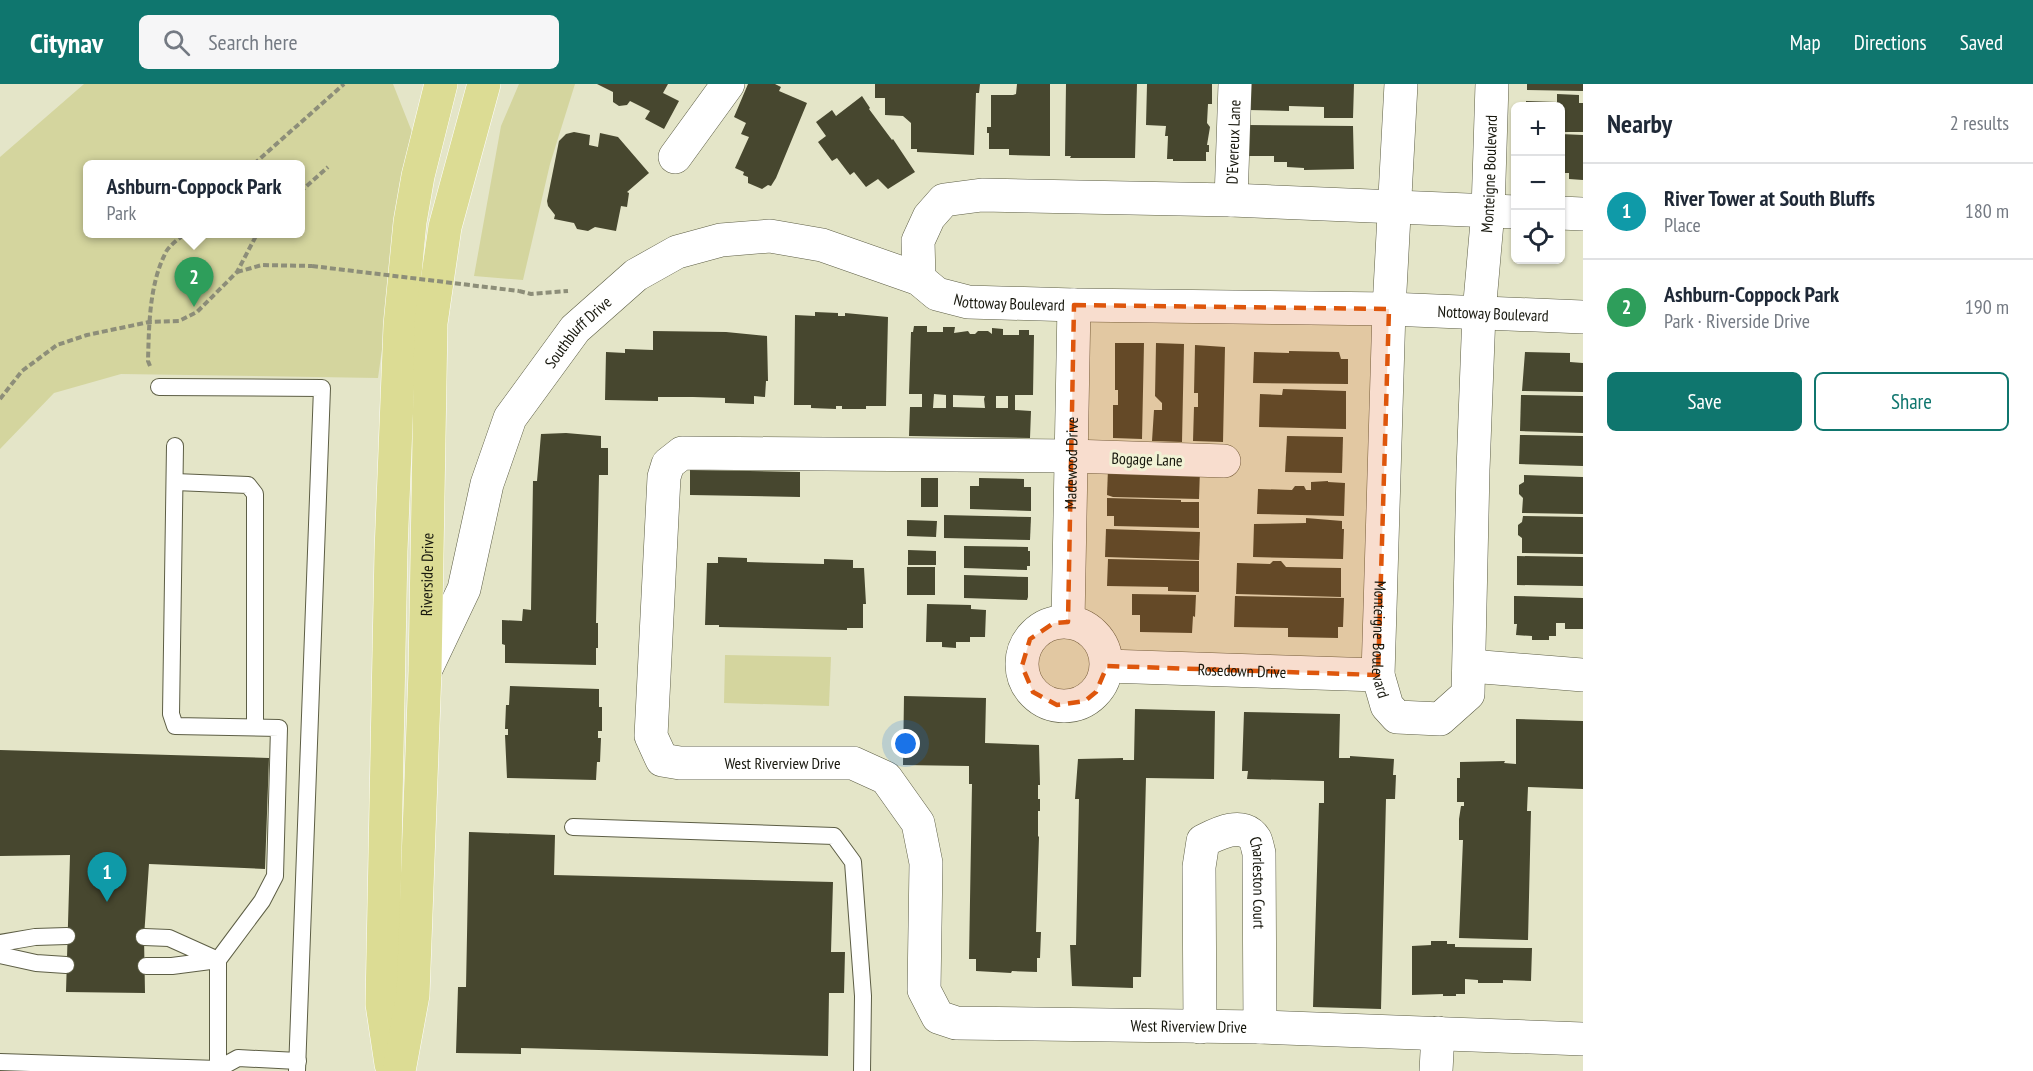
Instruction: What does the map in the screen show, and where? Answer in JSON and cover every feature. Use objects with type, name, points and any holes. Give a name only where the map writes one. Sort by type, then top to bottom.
[{"type":"main road","points":[[392,1071],[382,1004],[391,563],[398,379],[410,222],[418,176],[441,84]]},
{"type":"main road","name":"Riverside Drive","points":[[399,1071],[413,995],[425,672],[431,323],[445,226],[484,84]]},
{"type":"street","points":[[675,157],[728,84]]},
{"type":"street","name":"D'Evereux Lane","points":[[1231,200],[1235,84]]},
{"type":"street","name":"Monteigne Boulevard","points":[[1401,84],[1389,309],[1378,675],[1387,706],[1397,717],[1440,719],[1468,694],[1479,313],[1502,212],[1492,84]]},
{"type":"street","points":[[919,279],[918,241],[929,217],[944,200],[982,195],[1231,200],[1502,212]]},
{"type":"street","points":[[1565,213],[1583,214]]},
{"type":"street","name":"Southbluff Drive","points":[[425,672],[464,589],[487,484],[510,418],[575,329],[636,275],[677,252],[721,240],[770,236],[822,245],[919,279]]},
{"type":"street","name":"Nottoway Boulevard","points":[[919,279],[937,294],[968,302],[1389,309],[1583,317]]},
{"type":"street","name":"Madewood Drive","points":[[1068,622],[1074,305]]},
{"type":"street","name":"West Riverview Drive","points":[[1071,456],[682,453],[668,464],[664,477],[651,736],[662,759],[680,763],[853,763],[886,778],[918,823],[926,863],[924,990],[938,1017],[956,1023],[1260,1028],[1583,1039]]},
{"type":"street","name":"Bogage Lane","points":[[1071,456],[1224,461]]},
{"type":"street","points":[[1068,622],[1088,629],[1096,636],[1106,655],[1107,666],[1096,692],[1084,701],[1071,705],[1057,705],[1033,692],[1025,679],[1022,666],[1024,651],[1030,639],[1041,629],[1054,623],[1068,622]]},
{"type":"street","name":"Rosedown Drive","points":[[1107,666],[1378,675]]},
{"type":"street","points":[[1470,666],[1583,675]]},
{"type":"street","name":"Charleston Court","points":[[1200,1027],[1199,867],[1203,841],[1226,830],[1244,830],[1255,839],[1259,853],[1260,1028]]},
{"type":"street","points":[[1436,1071],[1438,1033]]},
{"type":"lane","points":[[0,1062],[219,1070],[238,1058],[297,1066],[322,388],[159,387]]},
{"type":"lane","points":[[176,446],[171,714],[175,726],[279,728],[275,876],[262,901],[218,960],[219,1070]]},
{"type":"lane","points":[[175,482],[248,485],[255,494],[255,727]]},
{"type":"lane","points":[[573,828],[834,836],[853,862],[863,996],[862,1071]]},
{"type":"lane","points":[[0,943],[35,936],[67,936]]},
{"type":"lane","points":[[144,936],[169,938],[218,960]]},
{"type":"lane","points":[[0,955],[36,963],[66,965]]},
{"type":"lane","points":[[146,966],[172,966],[218,960]]},
{"type":"path","points":[[260,160],[344,84]]},
{"type":"path","points":[[305,188],[328,167]]},
{"type":"path","points":[[159,387],[148,361],[149,322],[155,283],[165,252],[180,238]]},
{"type":"path","points":[[0,399],[22,371],[57,345],[87,335],[149,322],[179,321],[197,312],[237,273],[255,238]]},
{"type":"path","points":[[237,273],[262,265],[312,266],[519,291]]},
{"type":"highlighted area","points":[[1074,305],[1389,309],[1378,675],[1107,666],[1096,692],[1085,701],[1057,705],[1033,692],[1022,666],[1030,639],[1054,623],[1068,622]]},
{"type":"green space","points":[[84,84],[393,84],[412,132],[378,378],[121,374],[54,393],[0,449],[0,157]]},
{"type":"green space","points":[[519,84],[575,84],[550,164],[523,280],[474,276],[501,126]]},
{"type":"green space","points":[[725,655],[831,657],[829,706],[724,703]]},
{"type":"building","points":[[597,84],[668,84],[663,93],[679,101],[664,129],[645,119],[650,111],[630,101],[627,105],[619,106],[613,102],[613,92]]},
{"type":"building","points":[[748,84],[775,84],[781,87],[779,91],[807,103],[776,178],[771,186],[768,185],[762,189],[748,183],[748,177],[743,175],[744,172],[735,168],[749,137],[741,134],[746,123],[734,117]]},
{"type":"building","points":[[875,84],[980,84],[979,93],[976,93],[974,155],[917,152],[917,149],[911,149],[911,123],[903,116],[885,115],[885,98],[875,98]]},
{"type":"building","points":[[1017,84],[1050,84],[1050,156],[1009,155],[1009,149],[989,149],[987,127],[991,127],[991,95],[1016,94]]},
{"type":"building","points":[[1066,84],[1137,84],[1135,158],[1070,158],[1071,156],[1065,156]]},
{"type":"building","points":[[1147,84],[1212,84],[1212,104],[1208,104],[1207,123],[1210,127],[1207,145],[1209,145],[1209,152],[1206,152],[1206,161],[1167,159],[1166,126],[1146,125]]},
{"type":"building","points":[[1249,84],[1354,84],[1353,118],[1324,118],[1324,107],[1289,106],[1289,111],[1249,110]]},
{"type":"building","points":[[1527,84],[1583,84],[1583,91],[1527,90]]},
{"type":"building","points":[[1557,94],[1579,95],[1579,103],[1583,103],[1583,132],[1565,132],[1565,102],[1557,102]]},
{"type":"building","points":[[862,96],[915,172],[888,189],[878,179],[866,187],[854,172],[850,175],[837,158],[832,161],[818,142],[826,136],[816,122],[832,110],[836,116]]},
{"type":"building","points":[[1248,125],[1353,126],[1354,169],[1304,170],[1304,168],[1287,167],[1287,162],[1274,162],[1274,156],[1248,156]]},
{"type":"building","points":[[574,132],[590,135],[589,145],[598,147],[600,133],[618,137],[649,173],[627,192],[629,193],[627,207],[621,206],[616,231],[595,227],[588,231],[577,229],[574,223],[554,219],[555,215],[548,206],[547,201],[559,141],[566,134]]},
{"type":"building","points":[[1565,134],[1583,135],[1583,180],[1569,179],[1569,173],[1565,173]]},
{"type":"building","points":[[815,312],[838,313],[838,316],[845,316],[845,313],[888,317],[886,406],[842,409],[842,406],[836,406],[836,409],[794,405],[795,315],[815,316]]},
{"type":"building","points":[[914,326],[927,326],[927,332],[943,332],[943,327],[955,327],[954,333],[968,331],[970,334],[988,331],[992,334],[992,328],[1003,329],[1003,335],[1019,335],[1019,330],[1029,330],[1029,335],[1034,335],[1033,395],[1015,395],[1015,410],[1031,411],[1030,438],[909,436],[910,407],[922,407],[922,394],[909,394],[911,332]],"holes":[[[934,394],[946,395],[946,408],[933,408]],[[953,395],[985,396],[985,408],[953,407]],[[996,396],[1008,396],[1008,408],[996,408]]]},
{"type":"building","points":[[653,331],[726,332],[767,336],[768,381],[766,381],[765,397],[754,396],[754,404],[725,403],[725,398],[693,397],[658,397],[658,401],[605,400],[606,352],[625,353],[625,349],[653,350]]},
{"type":"building","points":[[1115,343],[1144,343],[1142,439],[1113,438],[1113,405],[1118,405],[1118,390],[1115,390]]},
{"type":"building","points":[[1156,343],[1184,344],[1182,442],[1152,441],[1154,410],[1162,410],[1162,403],[1155,396]]},
{"type":"building","points":[[1195,345],[1225,347],[1223,442],[1193,441],[1194,407],[1198,407],[1198,393],[1194,393]]},
{"type":"building","points":[[1289,351],[1339,352],[1341,359],[1348,359],[1348,384],[1253,383],[1254,352],[1289,353]]},
{"type":"building","points":[[1525,352],[1570,353],[1570,362],[1583,363],[1583,392],[1522,391]]},
{"type":"building","points":[[1283,389],[1346,391],[1346,429],[1259,427],[1260,394],[1282,395]]},
{"type":"building","points":[[1521,395],[1583,396],[1583,433],[1520,431]]},
{"type":"building","points":[[566,433],[601,436],[601,448],[608,448],[608,475],[599,475],[596,665],[505,663],[502,620],[522,621],[523,609],[531,610],[533,481],[537,481],[541,434]]},
{"type":"building","points":[[1520,435],[1583,436],[1583,466],[1519,464]]},
{"type":"building","points":[[1287,436],[1343,437],[1342,473],[1285,472]]},
{"type":"building","points":[[1108,469],[1200,470],[1199,499],[1113,497],[1107,495]]},
{"type":"building","points":[[690,470],[800,472],[800,497],[690,495]]},
{"type":"building","points":[[1524,475],[1583,477],[1583,514],[1522,513],[1523,498],[1519,494],[1519,485],[1524,482]]},
{"type":"building","points":[[921,478],[938,478],[938,507],[921,507]]},
{"type":"building","points":[[979,478],[1024,479],[1024,487],[1031,487],[1031,511],[970,509],[970,486],[979,486]]},
{"type":"building","points":[[1311,482],[1345,483],[1344,516],[1257,514],[1258,489],[1292,490],[1295,486],[1304,486],[1306,490],[1311,490]]},
{"type":"building","points":[[1107,498],[1199,502],[1199,528],[1114,526],[1114,516],[1107,516]]},
{"type":"building","points":[[944,515],[1031,517],[1030,540],[944,538]]},
{"type":"building","points":[[1523,516],[1583,517],[1583,554],[1522,553],[1522,538],[1518,535],[1518,525],[1522,522]]},
{"type":"building","points":[[1306,518],[1342,521],[1343,559],[1253,557],[1254,524],[1306,523]]},
{"type":"building","points":[[907,520],[937,521],[936,537],[907,536]]},
{"type":"building","points":[[1106,529],[1200,532],[1199,560],[1105,557]]},
{"type":"building","points":[[964,546],[1028,547],[1030,566],[1027,566],[1027,570],[964,568]]},
{"type":"building","points":[[908,550],[936,551],[936,565],[908,565]]},
{"type":"building","points":[[1517,556],[1583,557],[1583,586],[1517,585]]},
{"type":"building","points":[[718,557],[747,558],[747,562],[824,564],[824,559],[853,560],[853,568],[864,568],[866,604],[863,604],[863,628],[847,628],[847,630],[705,625],[707,563],[718,563]]},
{"type":"building","points":[[1108,559],[1199,561],[1199,592],[1168,591],[1168,587],[1107,586]]},
{"type":"building","points":[[1273,561],[1281,561],[1286,567],[1341,568],[1341,597],[1236,594],[1237,563],[1270,564]]},
{"type":"building","points":[[907,567],[935,567],[935,595],[907,595]]},
{"type":"building","points":[[964,575],[1028,577],[1027,600],[964,598]]},
{"type":"building","points":[[1132,594],[1196,595],[1192,633],[1140,632],[1140,615],[1132,615]]},
{"type":"building","points":[[1235,596],[1344,598],[1343,627],[1338,627],[1338,638],[1288,637],[1288,628],[1234,627]]},
{"type":"building","points":[[1514,596],[1583,598],[1583,629],[1565,629],[1565,623],[1556,623],[1556,636],[1549,636],[1549,640],[1532,640],[1532,636],[1516,635]]},
{"type":"building","points":[[927,604],[971,605],[971,609],[986,610],[985,637],[970,637],[970,642],[956,642],[956,648],[942,647],[942,642],[926,642]]},
{"type":"building","points":[[510,686],[599,689],[602,731],[598,731],[598,738],[601,738],[600,762],[597,762],[596,780],[507,778],[505,735],[508,735],[508,729],[505,729]]},
{"type":"building","points":[[904,696],[986,698],[985,743],[1039,745],[1038,799],[1040,799],[1040,811],[1038,811],[1036,932],[1041,932],[1037,972],[976,971],[976,959],[969,959],[972,784],[969,784],[969,766],[903,765]]},
{"type":"building","points":[[1135,709],[1215,711],[1214,779],[1146,778],[1141,977],[1133,977],[1133,988],[1072,986],[1070,945],[1076,945],[1079,799],[1075,799],[1078,759],[1123,758],[1123,760],[1134,760]]},
{"type":"building","points":[[1244,712],[1340,714],[1339,758],[1350,758],[1350,756],[1394,759],[1395,799],[1386,799],[1381,1009],[1313,1007],[1319,803],[1324,803],[1324,781],[1247,779],[1248,771],[1242,771]]},
{"type":"building","points":[[1516,719],[1583,721],[1583,789],[1528,787],[1527,811],[1531,811],[1528,940],[1459,938],[1463,840],[1459,840],[1459,819],[1461,806],[1464,806],[1464,802],[1457,802],[1460,762],[1505,761],[1504,763],[1516,764]]},
{"type":"building","points":[[0,750],[269,758],[265,869],[149,864],[144,937],[145,993],[66,992],[70,855],[0,856]]},
{"type":"building","points":[[469,832],[555,835],[554,875],[833,882],[831,952],[845,952],[844,993],[829,993],[828,1056],[521,1048],[521,1054],[456,1053],[458,987],[466,987]]},
{"type":"building","points":[[1431,941],[1447,941],[1447,944],[1455,944],[1455,947],[1532,948],[1531,981],[1503,980],[1503,983],[1478,983],[1478,980],[1465,979],[1465,994],[1456,994],[1456,996],[1412,995],[1412,946],[1431,945]]},
{"type":"place","name":"Ashburn-Coppock Park","points":[[194,307]]},
{"type":"place","name":"River Tower at South Bluffs","points":[[107,902]]}]
